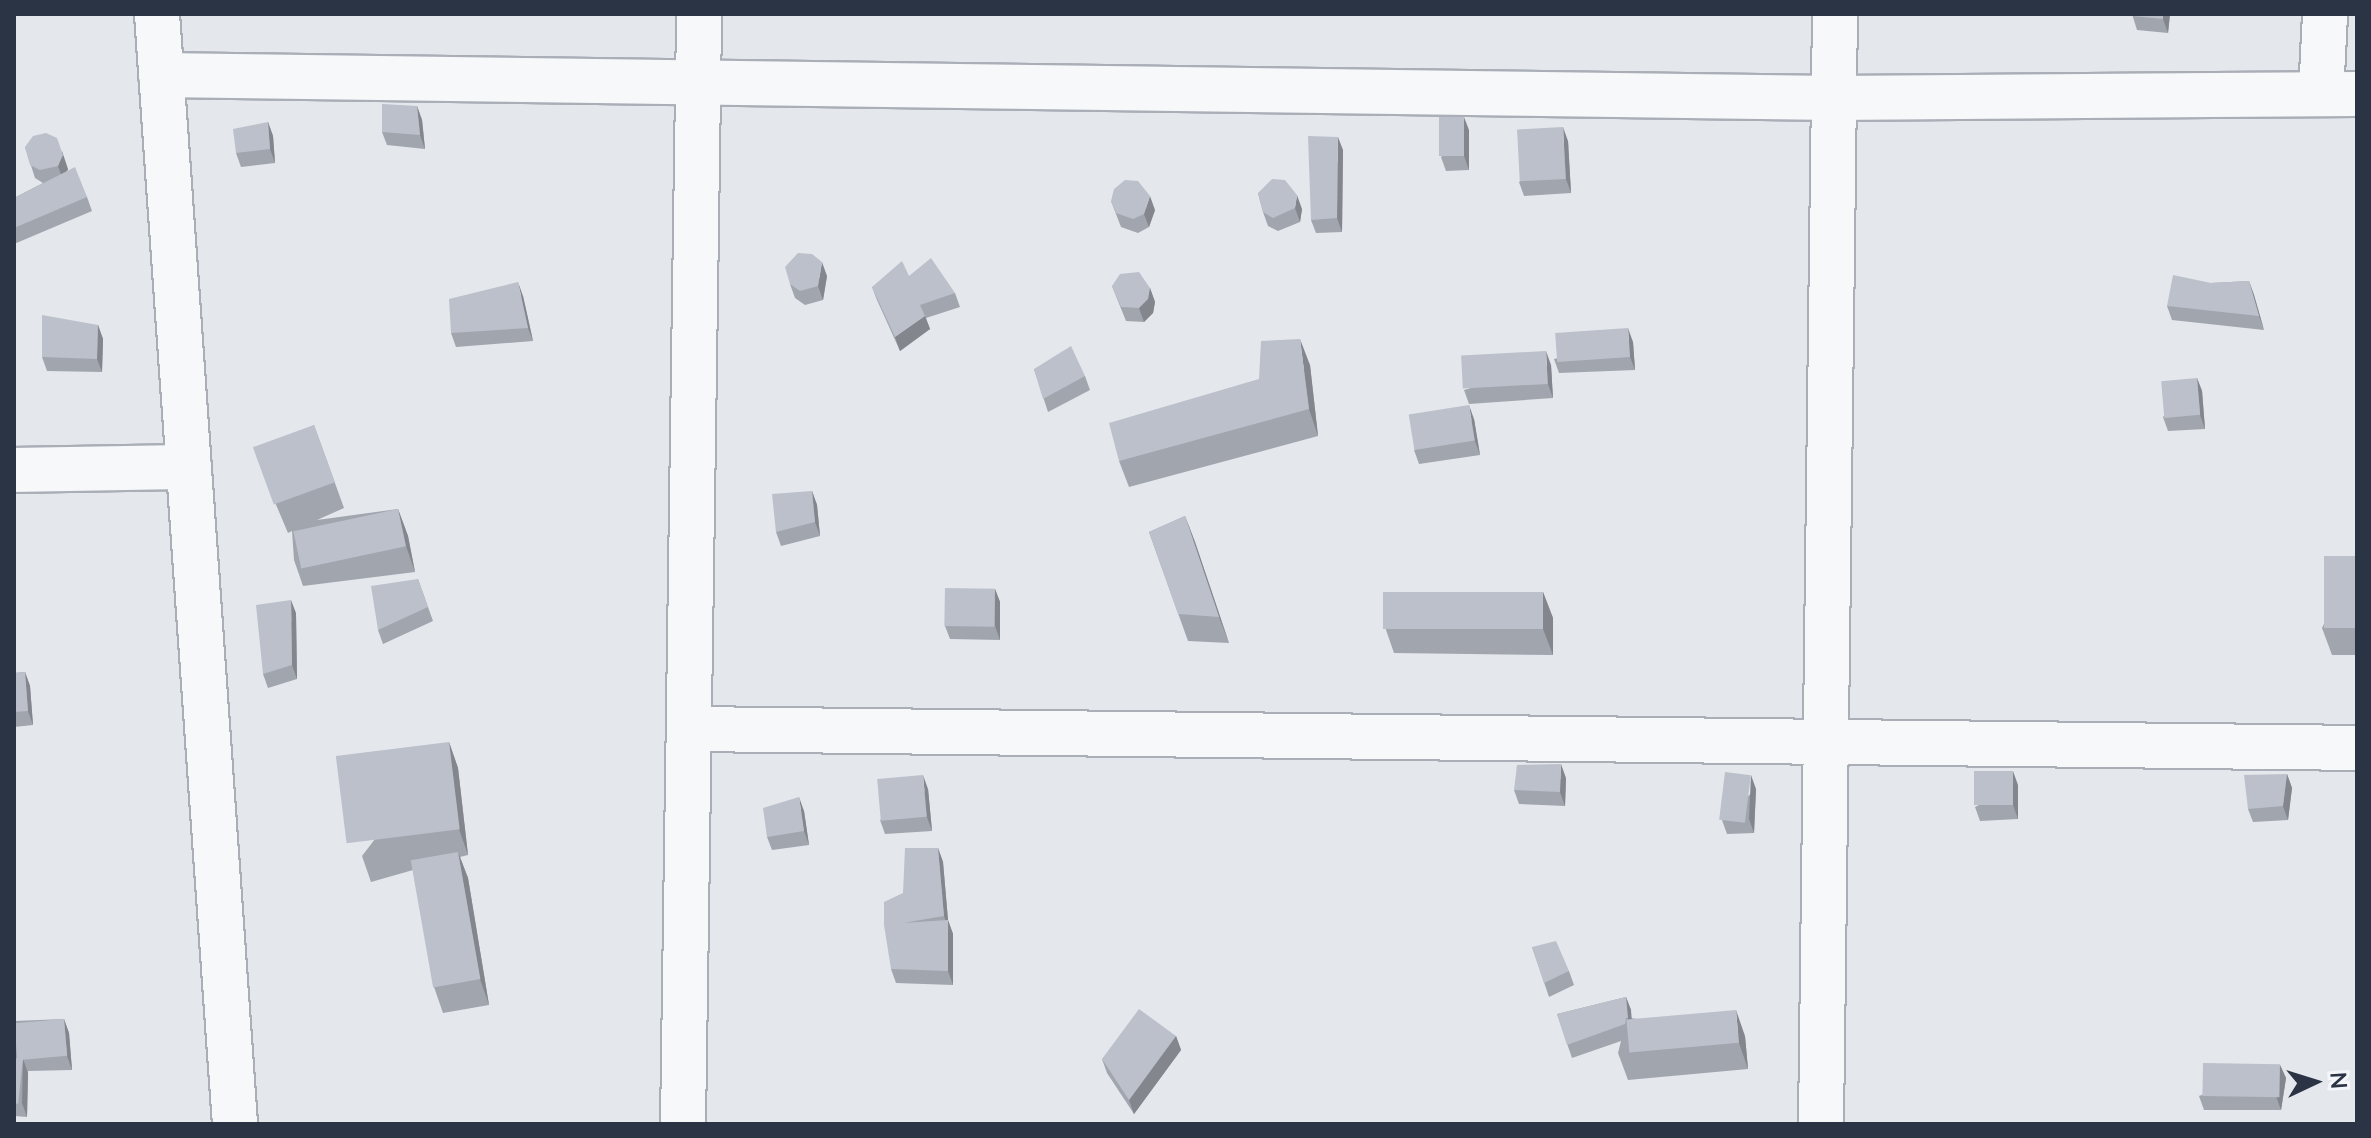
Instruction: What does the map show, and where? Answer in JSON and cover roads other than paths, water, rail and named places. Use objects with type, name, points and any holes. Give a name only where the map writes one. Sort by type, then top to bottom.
[{"type":"street","points":[[157,14],[235,1124]]},
{"type":"street","points":[[683,1124],[699,14]]},
{"type":"street","points":[[1821,1124],[1835,14]]},
{"type":"street","points":[[161,75],[1834,98],[2339,94],[2325,14]]},
{"type":"street","points":[[14,470],[189,467]]},
{"type":"street","points":[[690,729],[2357,748]]}]
